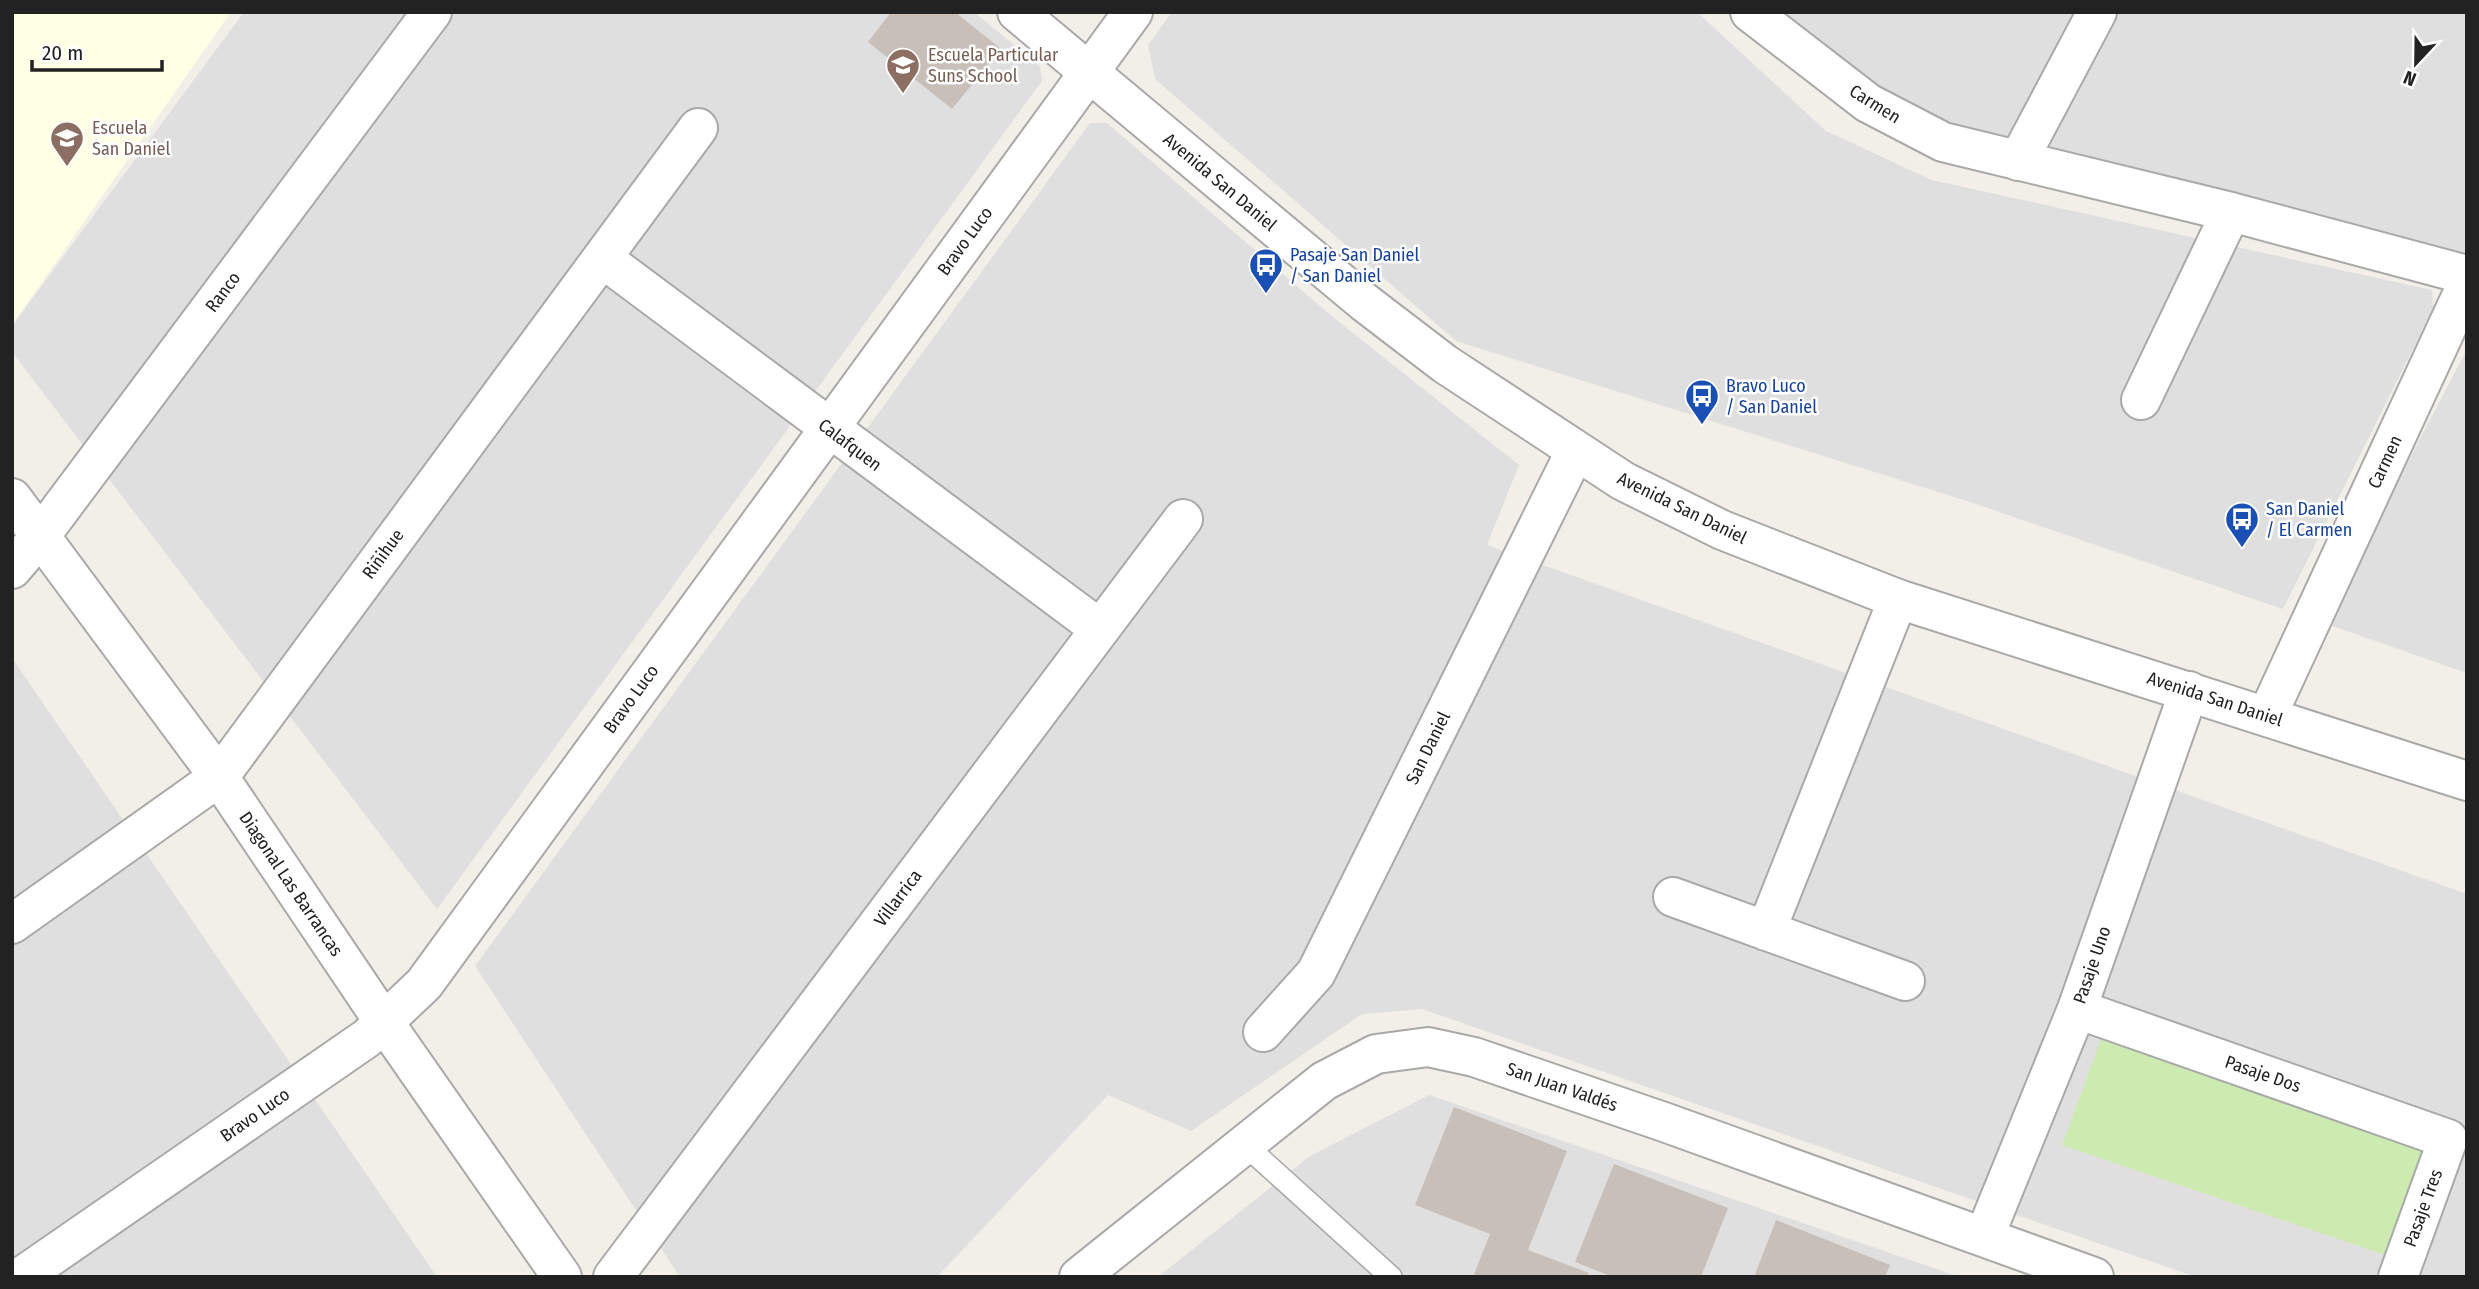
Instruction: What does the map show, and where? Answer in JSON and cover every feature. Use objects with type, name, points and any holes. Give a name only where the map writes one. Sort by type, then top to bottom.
[{"type":"street","name":"Ranco","points":[[12,569],[41,535],[432,12]]},
{"type":"street","name":"Avenida San Daniel","points":[[1017,12],[1384,317],[1445,364],[1575,452],[1623,481],[1722,530],[1898,599],[2467,781]]},
{"type":"street","name":"Bravo Luco","points":[[21,1277],[367,1038],[436,968],[1133,12]]},
{"type":"street","name":"Carmen","points":[[1750,12],[1868,103],[1943,142],[2231,212],[2467,275]]},
{"type":"street","points":[[2018,161],[2097,12]]},
{"type":"street","name":"Riñihue","points":[[12,924],[219,778],[698,128]]},
{"type":"street","points":[[2141,400],[2231,212]]},
{"type":"street","name":"Calafquen","points":[[602,258],[1100,629]]},
{"type":"street","name":"Carmen","points":[[2267,716],[2467,284]]},
{"type":"street","name":"San Daniel","points":[[1263,1032],[1316,973],[1575,452]]},
{"type":"street","name":"Diagonal Las Barrancas","points":[[12,498],[219,778],[559,1276]]},
{"type":"street","name":"Villarrica","points":[[613,1277],[1182,519]]},
{"type":"street","points":[[1766,931],[1898,599]]},
{"type":"street","name":"Pasaje Uno","points":[[1984,1235],[2077,1009],[2189,691]]},
{"type":"street","points":[[1673,897],[1905,981]]},
{"type":"street","name":"Pasaje Dos","points":[[2077,1009],[2448,1139]]},
{"type":"street","name":"San Juan Valdés","points":[[1079,1277],[1243,1143],[1324,1081],[1377,1054],[1429,1047],[1474,1057],[1984,1235],[2094,1277]]},
{"type":"street","name":"Pasaje Tres","points":[[2398,1277],[2448,1139]]},
{"type":"lane","points":[[1243,1143],[1391,1277]]},
{"type":"shaded area","name":"Escuela San Daniel","points":[[12,12],[231,12],[12,325]]},
{"type":"shaded area","points":[[244,12],[974,12],[1040,66],[1042,81],[437,909],[12,352],[12,326]]},
{"type":"shaded area","points":[[1172,12],[1697,12],[1826,131],[1932,180],[2432,290],[2433,309],[2283,609],[1970,502],[1456,341],[1155,79],[1148,45]]},
{"type":"shaded area","points":[[1775,12],[2467,12],[2467,263],[1888,106]]},
{"type":"shaded area","points":[[1090,123],[1107,123],[1334,318],[1519,465],[1487,545],[2467,894],[2467,1277],[2196,1277],[1422,1009],[1362,1014],[1191,1131],[1108,1095],[937,1277],[680,1277],[475,966]]},
{"type":"shaded area","points":[[2467,349],[2467,673],[2324,623]]},
{"type":"shaded area","points":[[12,658],[437,1277],[12,1277]]},
{"type":"shaded area","points":[[1429,1095],[1960,1277],[1158,1277],[1310,1156]]},
{"type":"green space","points":[[2105,1029],[2431,1145],[2388,1256],[2062,1145]]},
{"type":"building","points":[[891,12],[955,12],[1001,49],[952,109],[868,42]]},
{"type":"building","points":[[1454,1107],[1567,1151],[1528,1250],[1589,1273],[1587,1277],[1473,1277],[1490,1234],[1415,1205]]},
{"type":"building","points":[[1614,1164],[1728,1208],[1701,1277],[1613,1277],[1575,1262]]},
{"type":"building","points":[[1776,1220],[1890,1265],[1885,1277],[1754,1277]]},
{"type":"place","name":"Escuela Particular Suns School","points":[[903,95]]},
{"type":"place","name":"Escuela San Daniel","points":[[67,168]]},
{"type":"place","name":"Pasaje San Daniel / San Daniel","points":[[1266,295]]},
{"type":"place","name":"Bravo Luco / San Daniel","points":[[1702,426]]},
{"type":"place","name":"San Daniel / El Carmen","points":[[2242,549]]}]
